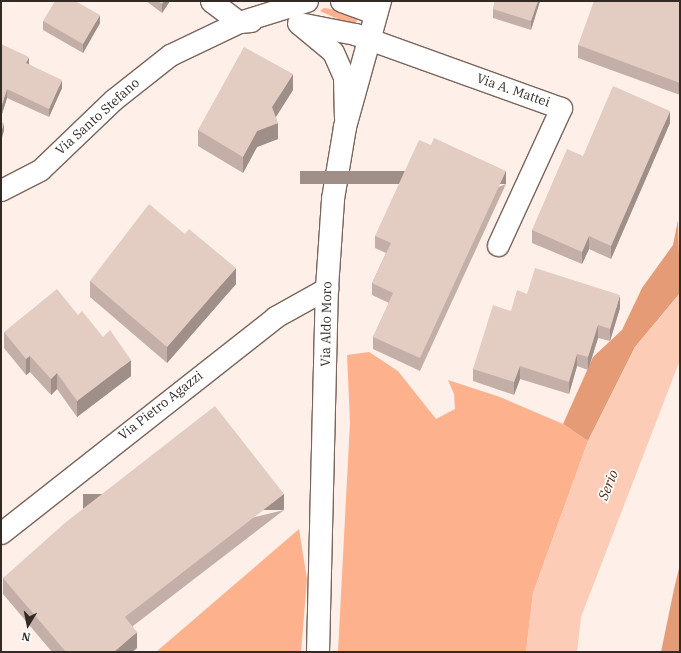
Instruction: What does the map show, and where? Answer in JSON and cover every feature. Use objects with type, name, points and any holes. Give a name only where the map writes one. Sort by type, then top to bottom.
[{"type":"street","points":[[212,1],[239,22]]},
{"type":"street","name":"Via Santo Stefano","points":[[1,190],[40,170],[113,100],[170,55],[239,22],[307,1]]},
{"type":"street","points":[[341,1],[378,7]]},
{"type":"street","name":"Via Aldo Moro","points":[[318,652],[328,288],[334,199],[345,127],[378,7]]},
{"type":"street","name":"Via Santo Stefano","points":[[239,22],[272,20],[324,25],[368,41]]},
{"type":"street","points":[[299,23],[333,52],[344,77],[345,127]]},
{"type":"street","name":"Via A. Mattei","points":[[368,41],[561,108],[498,245]]},
{"type":"street","name":"Via Pietro Agazzi","points":[[1,533],[275,317],[328,288]]},
{"type":"shaded area","points":[[324,8],[355,13],[357,22],[344,22],[320,11]]},
{"type":"shaded area","points":[[678,220],[680,293],[635,347],[588,441],[563,424],[593,357],[622,330],[642,288],[673,245]]},
{"type":"shaded area","points":[[369,352],[398,371],[436,419],[455,409],[454,394],[448,380],[500,397],[563,424],[588,441],[533,593],[526,652],[338,652],[350,422],[347,355]]},
{"type":"shaded area","points":[[299,529],[307,579],[301,652],[156,652]]},
{"type":"shaded area","points":[[680,564],[680,652],[661,652],[674,589]]},
{"type":"water","name":"Serio","points":[[680,293],[680,360],[581,617],[577,652],[526,652],[533,593],[588,441],[635,347]]},
{"type":"building","points":[[55,1],[75,1],[100,15],[83,44],[43,21]]},
{"type":"building","points":[[495,1],[538,1],[531,21],[493,9]]},
{"type":"building","points":[[594,1],[680,1],[680,83],[578,45]]},
{"type":"building","points":[[1,44],[29,57],[26,63],[62,80],[49,109],[7,89],[1,108]]},
{"type":"building","points":[[244,47],[293,74],[272,107],[278,123],[257,131],[243,157],[198,130]]},
{"type":"building","points":[[613,86],[670,111],[611,246],[589,236],[582,252],[532,230],[567,149],[583,156]]},
{"type":"building","points":[[1,122],[4,123],[1,132]]},
{"type":"building","points":[[434,138],[506,171],[420,358],[373,337],[393,293],[372,283],[391,243],[375,236],[419,140],[431,145]]},
{"type":"building","points":[[149,204],[185,234],[189,229],[236,268],[167,347],[90,281]]},
{"type":"building","points":[[535,268],[620,295],[610,329],[598,325],[588,357],[577,354],[569,382],[520,366],[514,382],[473,369],[493,305],[511,311],[517,290],[527,294]]},
{"type":"building","points":[[57,289],[78,315],[82,311],[103,337],[110,330],[131,360],[77,401],[57,373],[51,379],[30,356],[26,359],[4,332]]},
{"type":"building","points":[[215,406],[284,494],[125,617],[137,632],[114,652],[66,652],[3,578],[66,522]]}]
